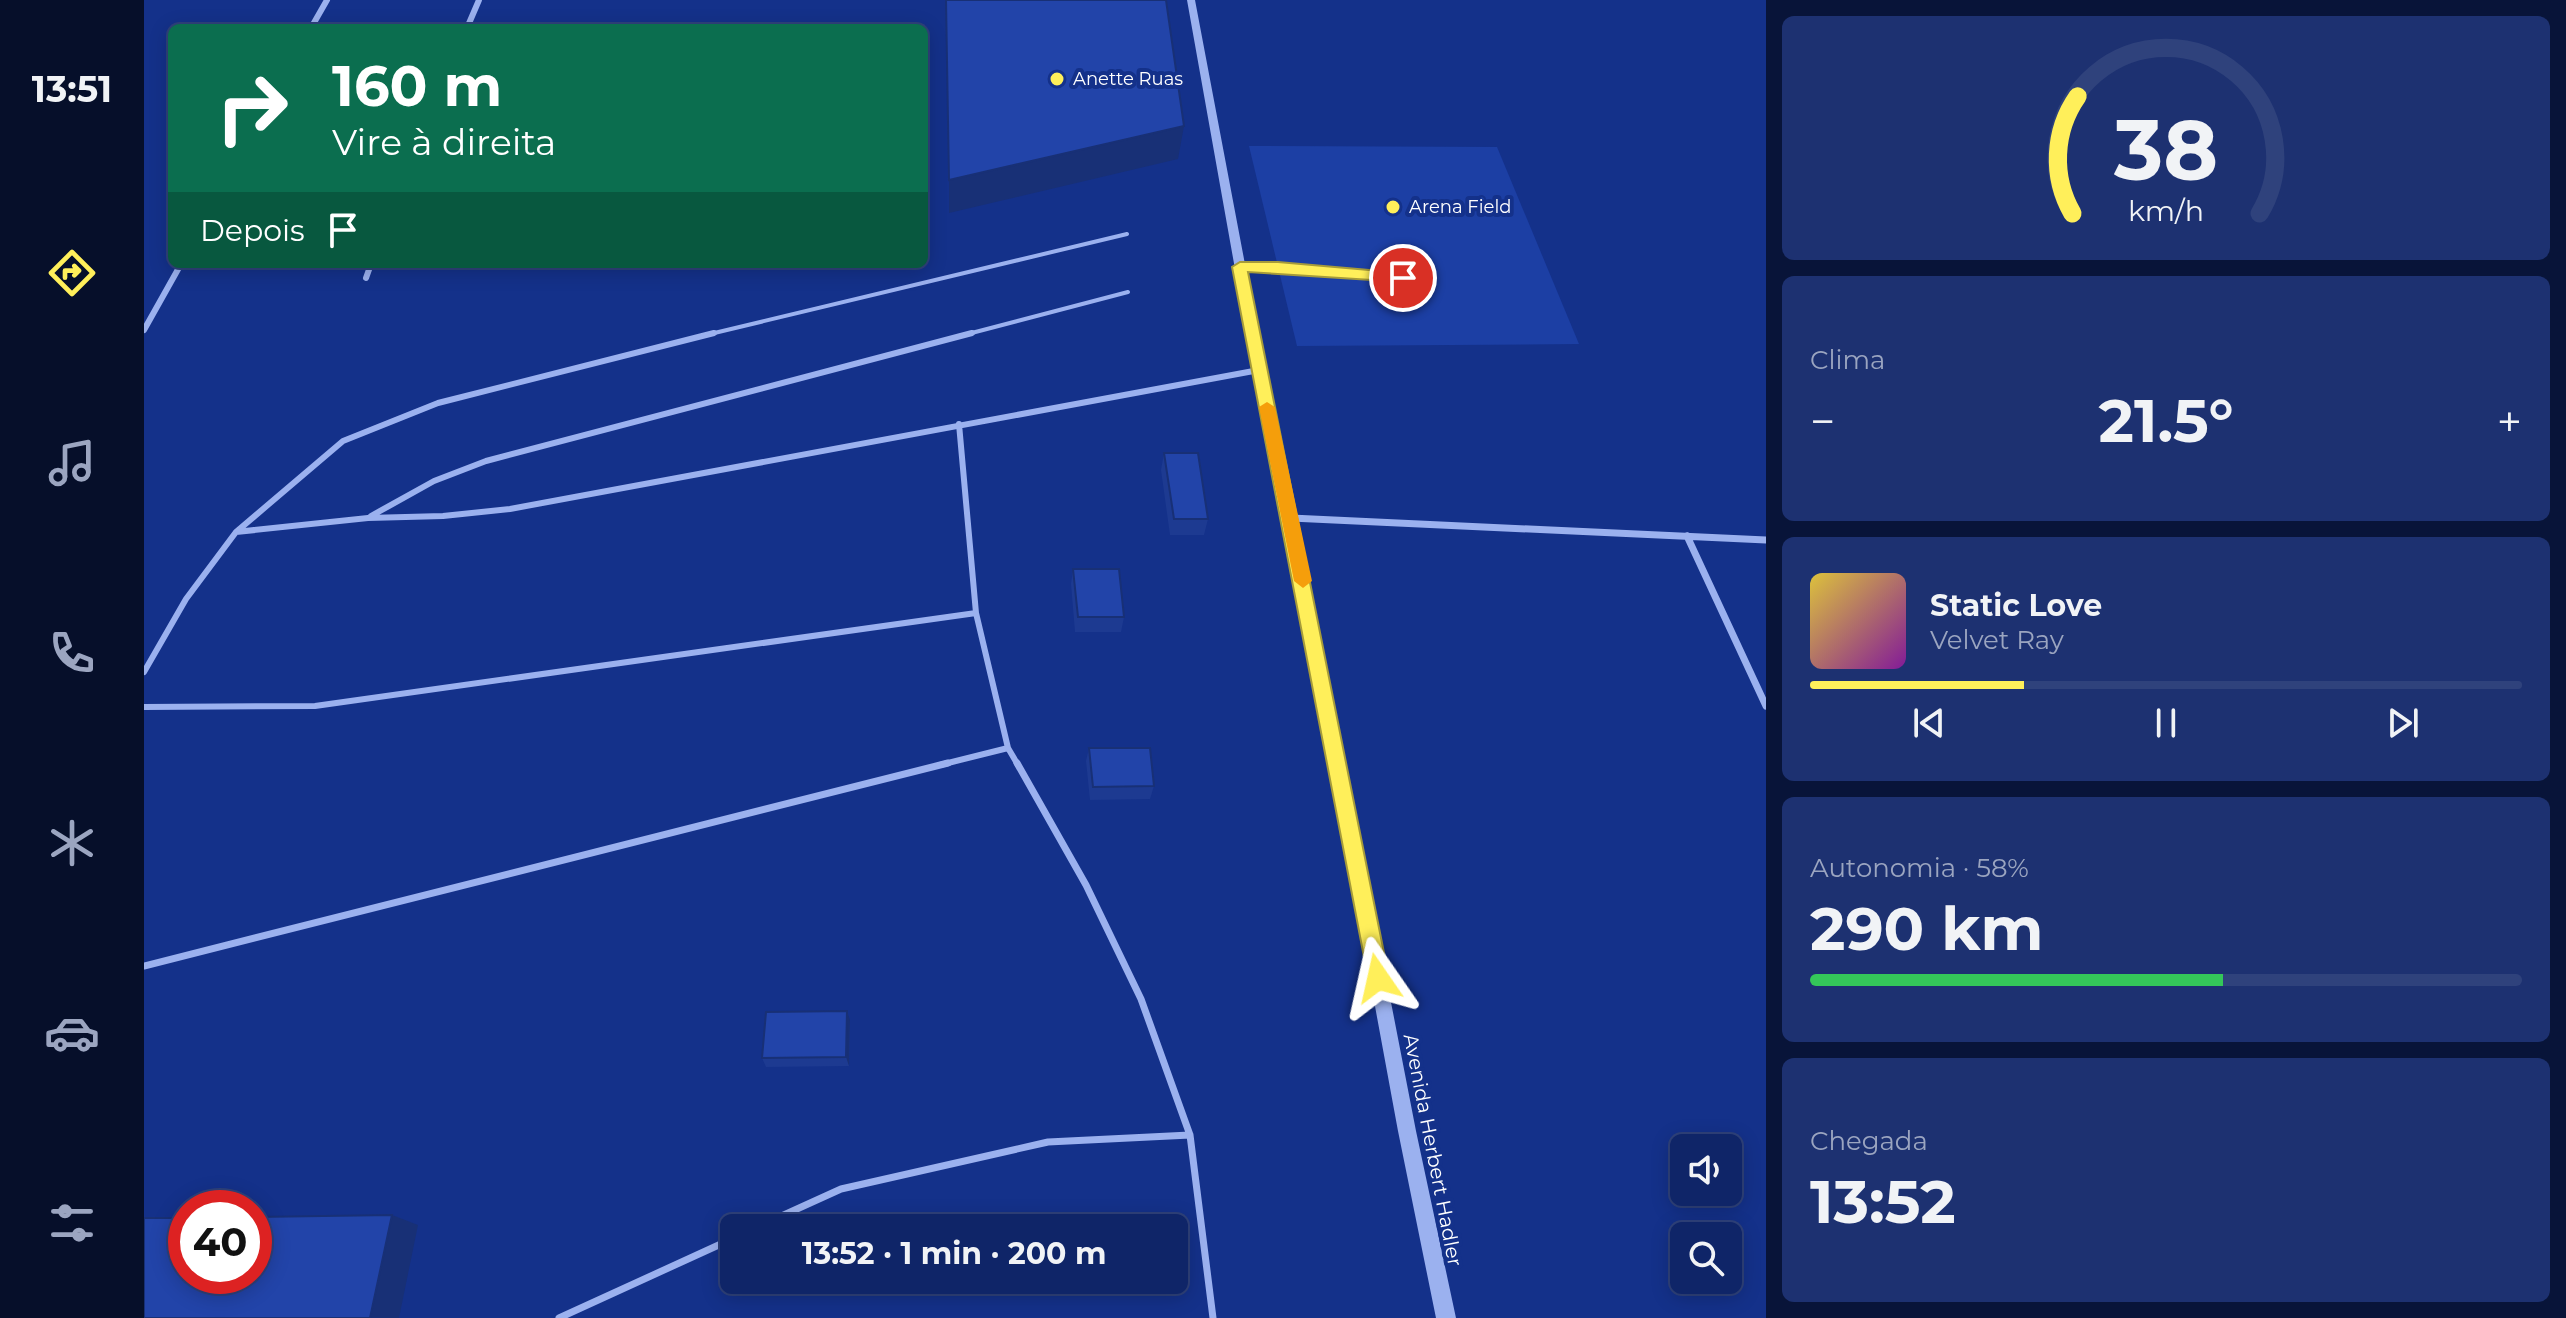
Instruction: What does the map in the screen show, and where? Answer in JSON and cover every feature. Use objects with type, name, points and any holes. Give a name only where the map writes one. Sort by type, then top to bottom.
[{"type":"street","points":[[313,24],[327,0]]},
{"type":"street","points":[[469,24],[479,0]]},
{"type":"street","name":"Avenida Herbert Hadler","points":[[1191,0],[1259,370],[1291,518],[1407,1131],[1446,1318]]},
{"type":"street","points":[[144,330],[179,268]]},
{"type":"street","points":[[366,278],[370,268]]},
{"type":"street","points":[[1291,518],[1766,540]]},
{"type":"street","points":[[1687,536],[1766,706]]},
{"type":"lane","points":[[144,672],[166,628],[203,570],[236,532],[343,441],[438,403],[1127,234]]},
{"type":"lane","points":[[1240,267],[1278,267],[1403,278]]},
{"type":"lane","points":[[368,518],[434,481],[486,461],[1128,292]]},
{"type":"lane","points":[[236,532],[368,518],[443,516],[510,509],[1259,370]]},
{"type":"lane","points":[[959,424],[976,613],[1008,748],[1086,885],[1141,999],[1190,1135],[1213,1318]]},
{"type":"lane","points":[[144,707],[315,706],[976,613]]},
{"type":"lane","points":[[144,966],[1008,748]]},
{"type":"lane","points":[[786,1214],[841,1189],[1048,1142],[1190,1135]]},
{"type":"lane","points":[[559,1318],[720,1244]]},
{"type":"shaded area","name":"Arena Field","points":[[1249,146],[1497,147],[1579,344],[1297,346]]},
{"type":"building","name":"Anette Ruas","points":[[946,0],[1166,0],[1184,126],[949,180]]},
{"type":"building","points":[[1164,453],[1198,453],[1208,519],[1174,519]]},
{"type":"building","points":[[1073,569],[1119,569],[1124,617],[1078,617]]},
{"type":"building","points":[[1089,748],[1150,748],[1154,786],[1093,787]]},
{"type":"building","points":[[847,1011],[846,1057],[762,1058],[766,1012]]},
{"type":"building","points":[[392,1215],[370,1318],[144,1318],[144,1218],[168,1218],[168,1294],[272,1294],[272,1217]]},
{"type":"slow traffic","points":[[1267,407],[1303,581]]},
{"type":"place","name":"Anette Ruas","points":[[1057,79]]},
{"type":"place","name":"Arena Field","points":[[1393,207]]},
{"type":"route","points":[[1378,978],[1240,267],[1278,267],[1403,278]]}]
